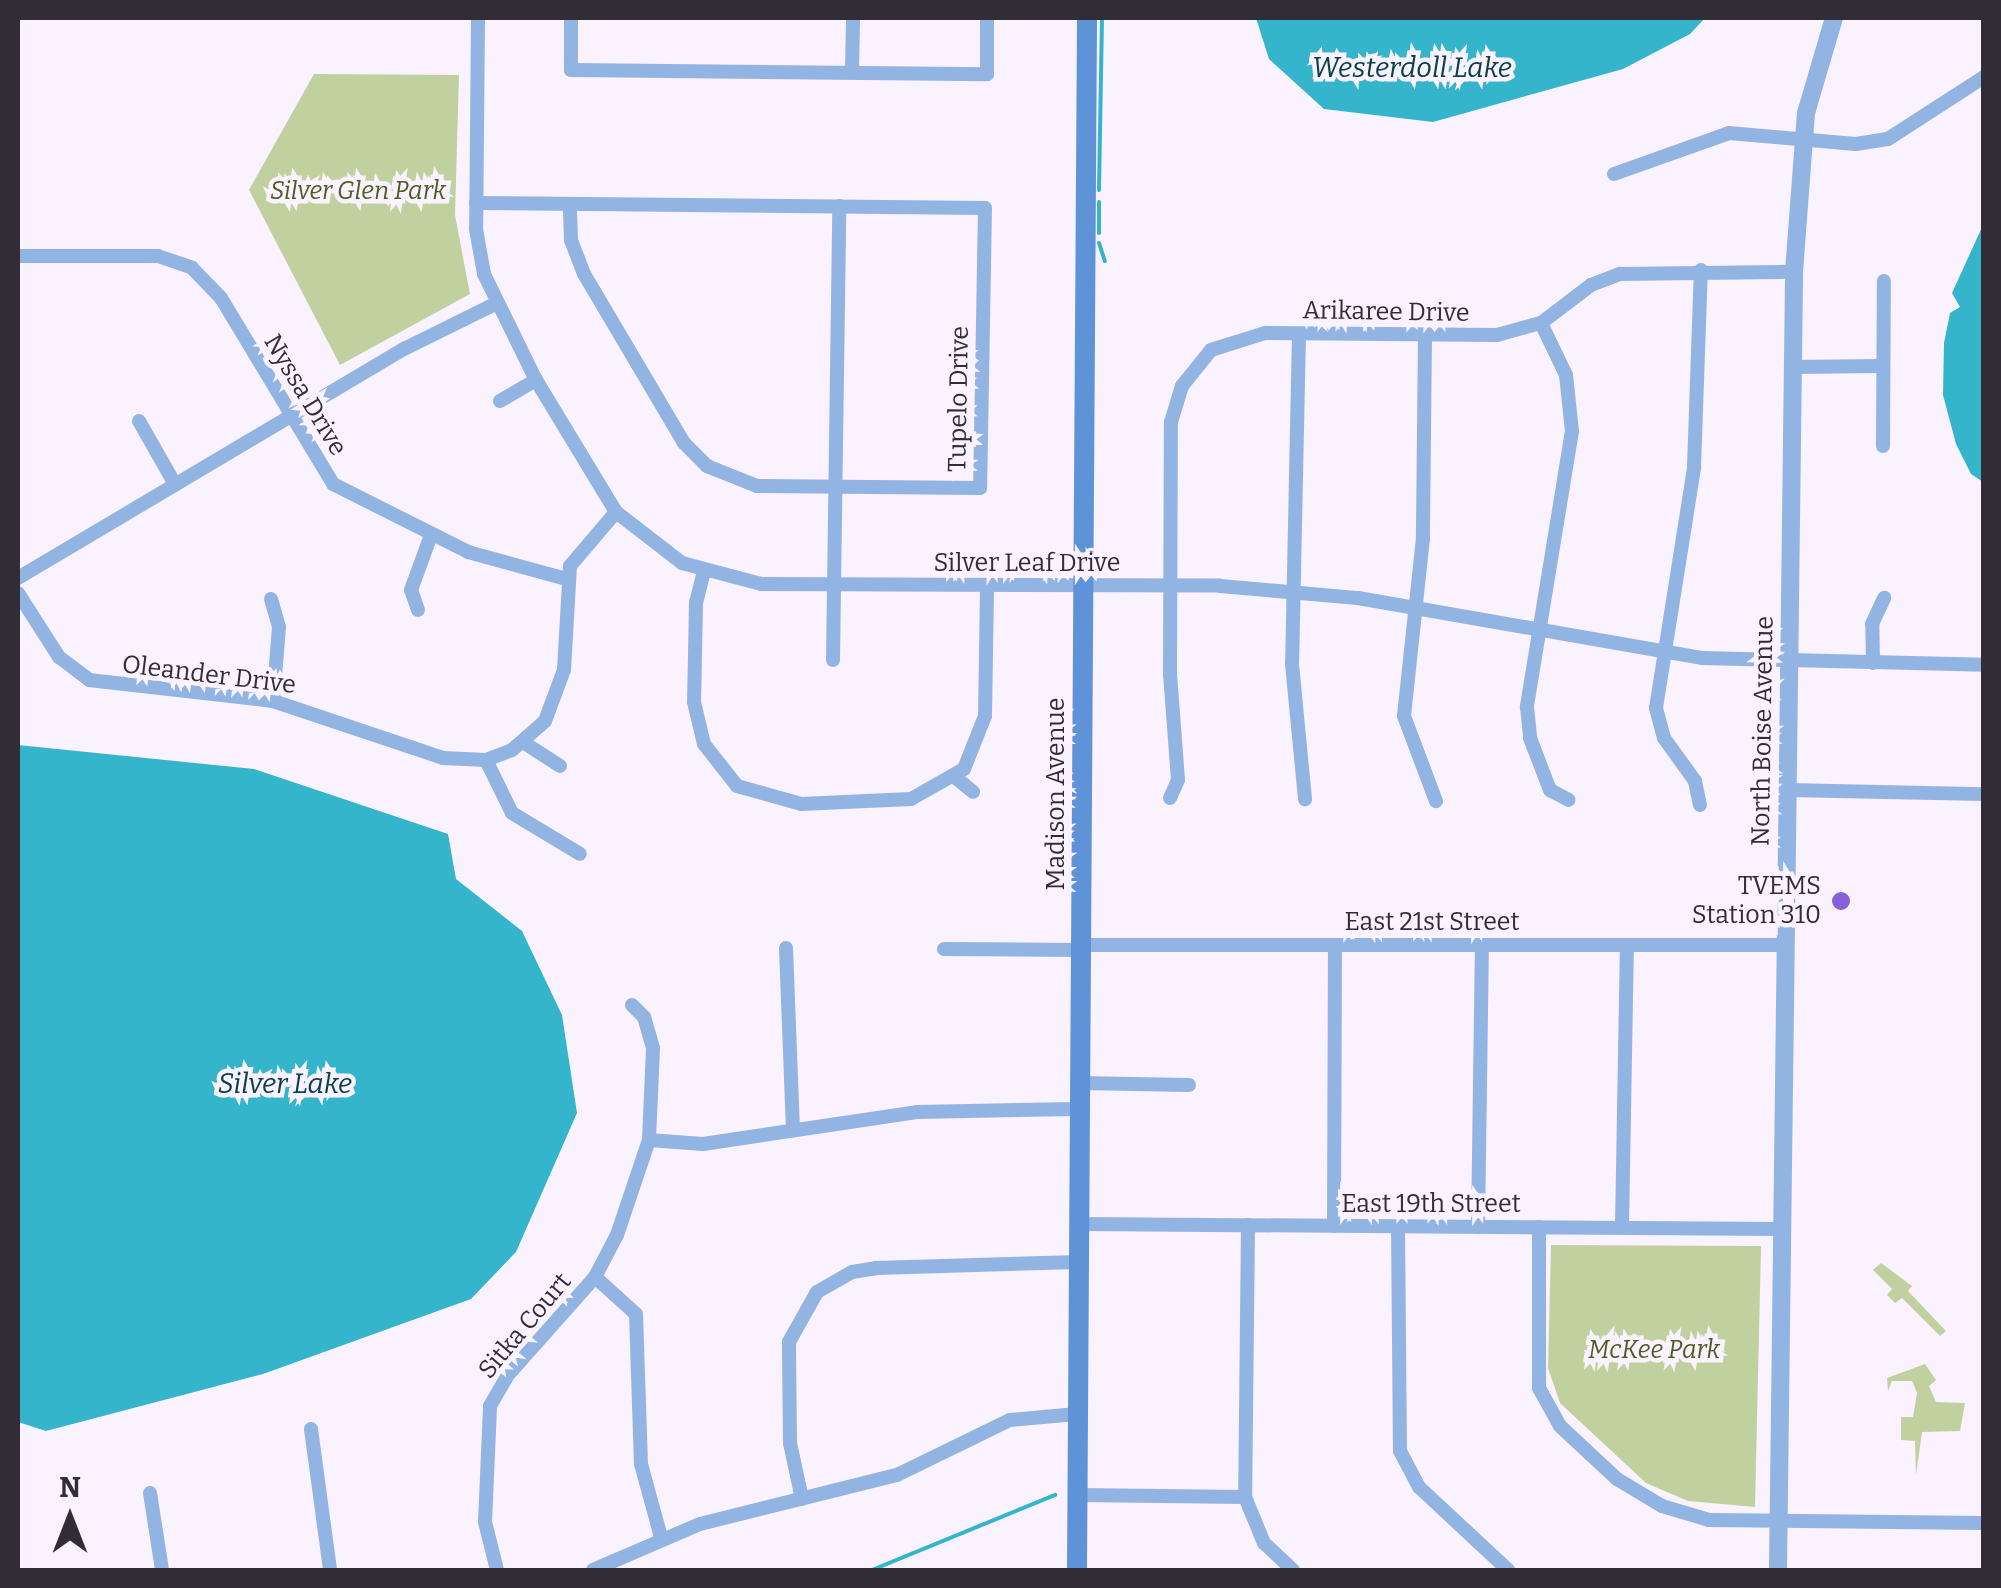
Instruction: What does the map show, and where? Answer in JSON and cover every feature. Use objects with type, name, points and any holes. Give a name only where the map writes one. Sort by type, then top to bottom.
[{"type":"main road","name":"Madison Avenue","points":[[1076,1570],[1087,18]]},
{"type":"street","name":"Silver Leaf Drive","points":[[478,18],[477,243],[495,304],[616,512],[659,551],[704,571],[762,584],[1168,586],[1295,592],[1662,653],[1789,661],[1984,664]]},
{"type":"street","points":[[571,18],[571,70],[986,74],[987,18]]},
{"type":"street","points":[[852,72],[853,18]]},
{"type":"street","name":"North Boise Avenue","points":[[1778,1570],[1794,272],[1802,136],[1834,18]]},
{"type":"street","points":[[1614,174],[1729,133],[1802,136],[1856,144],[1888,139],[1922,122],[1984,76]]},
{"type":"street","name":"Tupelo Drive","points":[[476,203],[985,208],[980,488],[757,486],[721,475],[696,456],[575,256],[570,205]]},
{"type":"street","points":[[833,660],[839,206]]},
{"type":"street","name":"Nyssa Drive","points":[[18,256],[158,256],[192,268],[221,298],[288,416],[333,484],[493,562],[567,579]]},
{"type":"street","points":[[1700,805],[1696,781],[1668,748],[1658,717],[1662,653],[1694,468],[1701,270]]},
{"type":"street","name":"Arikaree Drive","points":[[1170,798],[1178,780],[1168,586],[1173,411],[1194,356],[1236,338],[1299,334],[1496,335],[1541,323],[1610,277],[1701,270],[1794,272]]},
{"type":"street","points":[[1883,446],[1879,366],[1884,281]]},
{"type":"street","points":[[18,578],[288,416],[495,304]]},
{"type":"street","points":[[1541,323],[1566,375],[1572,430],[1528,681],[1530,738],[1550,790],[1568,800]]},
{"type":"street","points":[[1299,334],[1292,664],[1305,799]]},
{"type":"street","points":[[1425,336],[1423,538],[1404,716],[1436,801]]},
{"type":"street","points":[[1793,367],[1879,366]]},
{"type":"street","points":[[500,401],[536,380]]},
{"type":"street","points":[[139,420],[175,484]]},
{"type":"street","points":[[580,854],[512,813],[486,760],[522,742],[545,721],[559,691],[567,579],[586,541],[616,512]]},
{"type":"street","points":[[418,610],[411,590],[431,535]]},
{"type":"street","points":[[704,571],[696,602],[694,702],[704,744],[726,778],[774,800],[860,805],[911,799],[956,778],[985,716],[987,586]]},
{"type":"street","name":"Oleander Drive","points":[[18,594],[74,672],[272,701],[443,758],[486,760]]},
{"type":"street","points":[[1873,663],[1872,624],[1884,598]]},
{"type":"street","points":[[271,599],[279,627],[272,701]]},
{"type":"street","points":[[522,742],[560,766]]},
{"type":"street","points":[[956,778],[973,792]]},
{"type":"street","points":[[1787,790],[1984,794]]},
{"type":"street","points":[[1334,1226],[1335,944]]},
{"type":"street","name":"East 21st Street","points":[[944,949],[1335,944],[1784,945]]},
{"type":"street","points":[[1478,1227],[1482,945]]},
{"type":"street","points":[[1622,1228],[1627,945]]},
{"type":"street","points":[[786,948],[793,1130]]},
{"type":"street","name":"Sitka Court","points":[[498,1570],[485,1522],[490,1406],[507,1376],[594,1277],[617,1235],[648,1140],[653,1048],[644,1017],[632,1006]]},
{"type":"street","points":[[1080,1083],[1189,1084]]},
{"type":"street","points":[[648,1140],[691,1145],[917,1112],[1079,1109]]},
{"type":"street","name":"East 19th Street","points":[[1078,1224],[1783,1228]]},
{"type":"street","points":[[1248,1225],[1245,1496],[1264,1543],[1293,1570]]},
{"type":"street","points":[[1398,1226],[1400,1451],[1419,1487],[1508,1570]]},
{"type":"street","points":[[1539,1227],[1536,1374],[1560,1426],[1617,1479],[1662,1506],[1709,1520],[1984,1523]]},
{"type":"street","points":[[802,1499],[790,1443],[788,1342],[816,1292],[876,1268],[1078,1262]]},
{"type":"street","points":[[594,1277],[636,1314],[641,1464],[661,1537]]},
{"type":"street","points":[[592,1570],[661,1537],[897,1474],[1010,1420],[1077,1414]]},
{"type":"street","points":[[311,1429],[330,1570]]},
{"type":"street","points":[[150,1492],[162,1570]]},
{"type":"street","points":[[1077,1494],[1245,1496]]},
{"type":"green space","name":"Silver Glen Park","points":[[314,74],[459,75],[455,215],[470,294],[340,365],[249,190]]},
{"type":"green space","name":"McKee Park","points":[[1551,1245],[1761,1246],[1755,1507],[1688,1501],[1646,1483],[1560,1403],[1548,1368]]},
{"type":"green space","points":[[1881,1263],[1912,1286],[1908,1291],[1946,1331],[1940,1336],[1902,1298],[1895,1303],[1887,1295],[1892,1289],[1873,1270]]},
{"type":"green space","points":[[1925,1364],[1936,1380],[1929,1386],[1936,1402],[1965,1403],[1960,1431],[1922,1432],[1916,1475],[1915,1441],[1901,1440],[1901,1417],[1913,1417],[1917,1393],[1912,1381],[1892,1381],[1888,1391],[1887,1378]]},
{"type":"water","name":"Westerdoll Lake","points":[[1256,18],[1705,18],[1690,34],[1623,69],[1433,122],[1324,109],[1269,59]]},
{"type":"water","points":[[1983,225],[1983,482],[1971,474],[1956,444],[1943,395],[1944,343],[1950,313],[1960,307],[1952,293]]},
{"type":"water","name":"Silver Lake","points":[[18,745],[254,769],[448,834],[456,879],[522,931],[562,1015],[577,1113],[516,1252],[471,1299],[263,1374],[46,1431],[18,1422]]},
{"type":"waterway","points":[[1099,190],[1102,18]]},
{"type":"waterway","points":[[1099,202],[1099,233]]},
{"type":"waterway","points":[[1099,243],[1105,261]]},
{"type":"waterway","points":[[872,1570],[1055,1495]]},
{"type":"place","name":"TVEMS Station 310","points":[[1841,901]]}]
